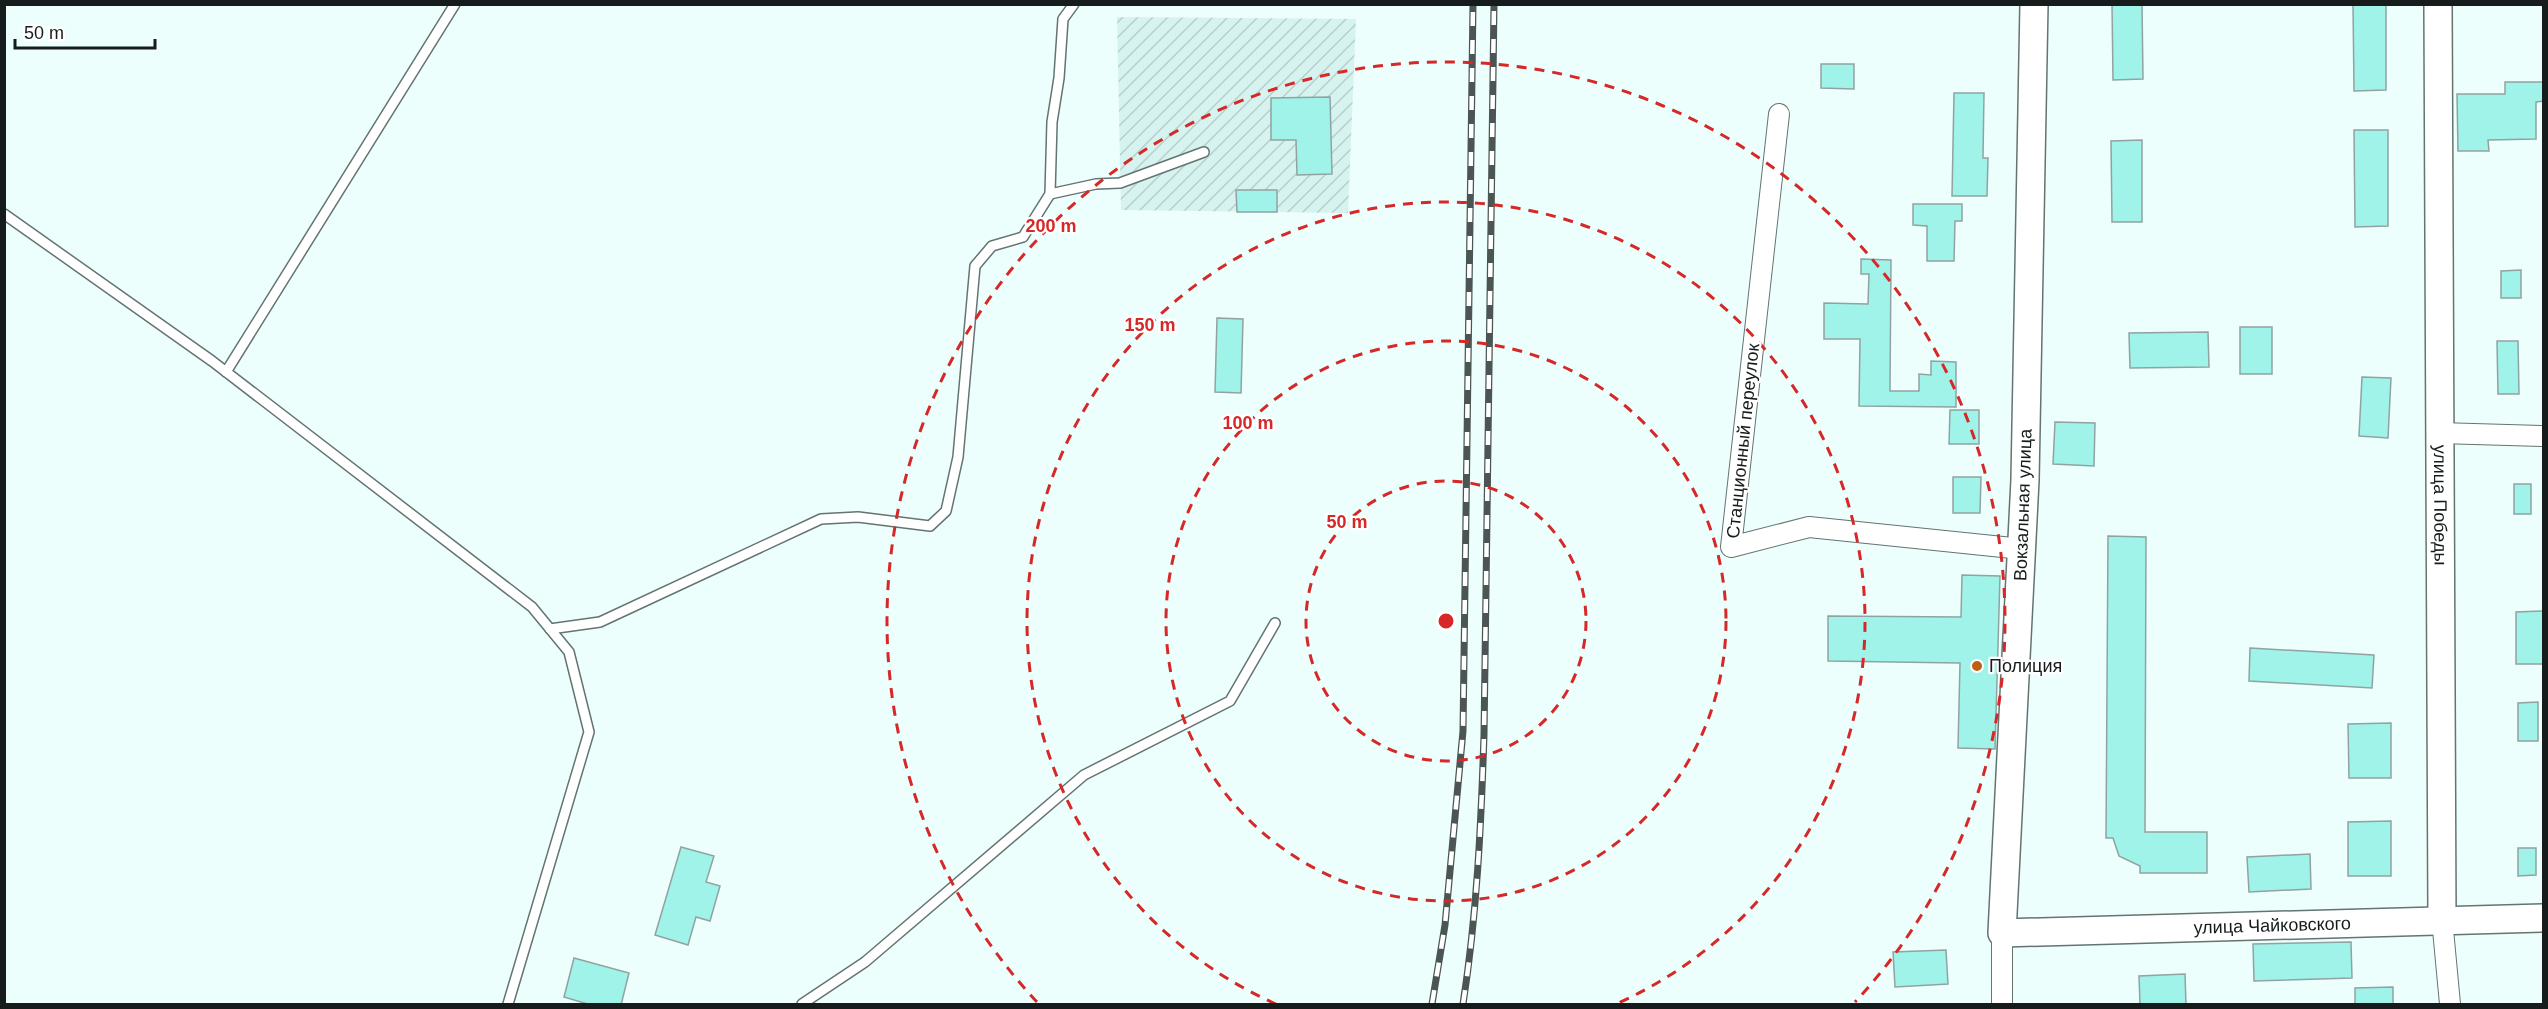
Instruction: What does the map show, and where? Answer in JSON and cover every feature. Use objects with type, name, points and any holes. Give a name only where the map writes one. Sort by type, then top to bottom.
[{"type":"street","name":"Вокзальная улица","points":[[2001,1005],[2002,933],[2025,480],[2034,4]]},
{"type":"street","name":"улица Победы","points":[[2438,4],[2442,919],[2450,1005]]},
{"type":"street","name":"Станционный переулок","points":[[1779,114],[1731,547],[1809,527],[2022,549]]},
{"type":"street","points":[[2439,433],[2544,436]]},
{"type":"street","name":"улица Чайковского","points":[[2002,933],[2442,919],[2544,918]]},
{"type":"lane","points":[[226,372],[455,4]]},
{"type":"lane","points":[[550,629],[600,622],[821,519],[858,517],[930,526],[946,511],[958,458],[975,266],[992,246],[1023,237],[1050,194],[1052,122],[1059,78],[1063,19],[1074,4]]},
{"type":"lane","points":[[1050,194],[1096,184],[1120,183],[1204,152]]},
{"type":"lane","points":[[4,214],[226,372],[532,608],[569,652],[589,732],[508,1005]]},
{"type":"lane","points":[[802,1005],[865,962],[1084,775],[1230,701],[1275,623]]},
{"type":"shaded area","points":[[1117,17],[1356,19],[1348,213],[1121,210]]},
{"type":"building","points":[[2112,4],[2142,4],[2143,79],[2113,80]]},
{"type":"building","points":[[2353,4],[2386,4],[2386,90],[2354,91]]},
{"type":"building","points":[[1821,64],[1854,64],[1854,89],[1821,88]]},
{"type":"building","points":[[2505,82],[2544,82],[2544,101],[2536,102],[2536,139],[2488,140],[2489,151],[2458,151],[2457,94],[2505,94]]},
{"type":"building","points":[[1954,93],[1984,93],[1983,158],[1988,158],[1987,196],[1952,196]]},
{"type":"building","points":[[1330,97],[1332,174],[1297,175],[1296,140],[1271,140],[1271,98]]},
{"type":"building","points":[[2354,130],[2388,130],[2388,226],[2355,227]]},
{"type":"building","points":[[2142,140],[2142,222],[2112,222],[2111,141]]},
{"type":"building","points":[[1236,190],[1277,190],[1277,212],[1237,212]]},
{"type":"building","points":[[1913,204],[1962,204],[1962,221],[1955,221],[1954,261],[1927,261],[1927,226],[1913,225]]},
{"type":"building","points":[[1861,259],[1891,260],[1890,391],[1919,391],[1919,374],[1931,375],[1931,361],[1956,362],[1956,407],[1859,406],[1860,339],[1824,339],[1824,303],[1868,304],[1869,274],[1861,274]]},
{"type":"building","points":[[2521,270],[2521,298],[2501,298],[2501,271]]},
{"type":"building","points":[[1217,318],[1243,319],[1241,393],[1215,392]]},
{"type":"building","points":[[2240,327],[2272,327],[2272,374],[2240,374]]},
{"type":"building","points":[[2208,332],[2209,367],[2130,368],[2129,333]]},
{"type":"building","points":[[2497,341],[2518,341],[2519,394],[2498,394]]},
{"type":"building","points":[[2362,377],[2391,378],[2388,438],[2359,436]]},
{"type":"building","points":[[1950,410],[1979,410],[1979,444],[1949,444]]},
{"type":"building","points":[[2055,422],[2095,423],[2094,466],[2053,464]]},
{"type":"building","points":[[1953,477],[1981,477],[1980,513],[1953,513]]},
{"type":"building","points":[[2514,484],[2531,484],[2531,514],[2514,514]]},
{"type":"building","points":[[2108,536],[2146,537],[2145,832],[2207,832],[2207,873],[2140,873],[2140,866],[2119,856],[2113,838],[2106,838]]},
{"type":"building","points":[[1962,575],[2000,576],[1995,749],[1958,748],[1960,663],[1828,661],[1828,616],[1961,617]]},
{"type":"building","points":[[2544,611],[2544,664],[2516,664],[2516,612]]},
{"type":"building","points":[[2250,648],[2374,655],[2372,688],[2249,681]]},
{"type":"building","points":[[2538,702],[2538,741],[2518,741],[2518,703]]},
{"type":"building","points":[[2391,723],[2391,778],[2349,778],[2348,724]]},
{"type":"building","points":[[2391,821],[2391,876],[2348,876],[2348,822]]},
{"type":"building","points":[[681,847],[714,856],[706,882],[720,886],[710,921],[696,917],[688,945],[655,935]]},
{"type":"building","points":[[2518,848],[2536,848],[2536,875],[2518,876]]},
{"type":"building","points":[[2310,854],[2311,889],[2249,892],[2247,857]]},
{"type":"building","points":[[2351,942],[2352,978],[2254,981],[2253,944]]},
{"type":"building","points":[[1946,950],[1948,984],[1895,987],[1893,952]]},
{"type":"building","points":[[574,958],[629,973],[621,1005],[591,1005],[564,997]]},
{"type":"building","points":[[2185,974],[2186,1005],[2140,1005],[2139,976]]},
{"type":"building","points":[[2393,987],[2393,1005],[2355,1005],[2355,988]]},
{"type":"railway","points":[[1432,1004],[1445,925],[1463,731],[1473,4]]},
{"type":"railway","points":[[1463,1004],[1478,870],[1484,735],[1494,4]]},
{"type":"place","name":"Полиция","points":[[1977,666]]}]
